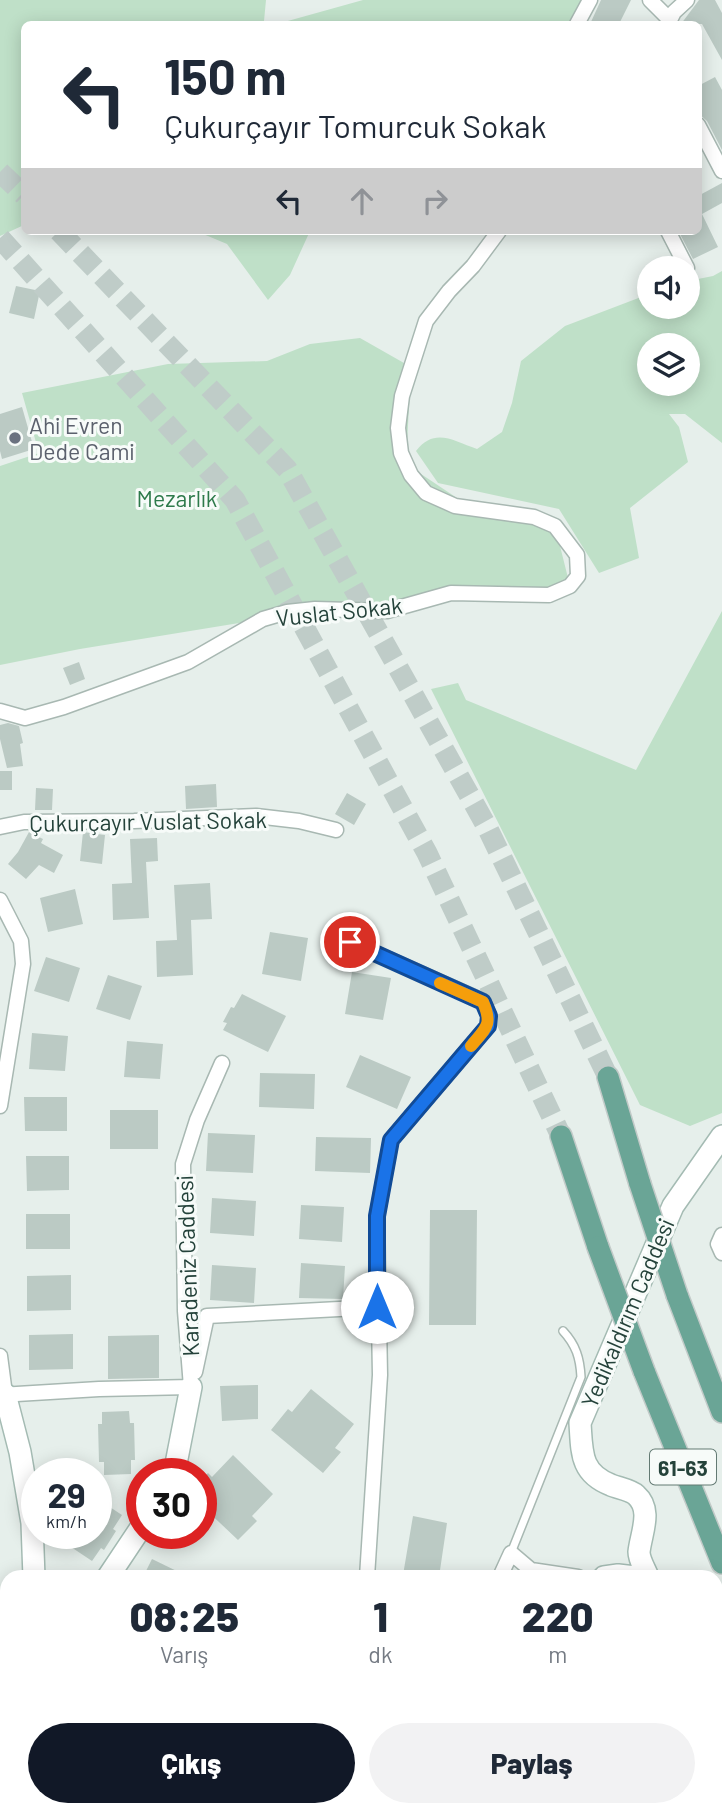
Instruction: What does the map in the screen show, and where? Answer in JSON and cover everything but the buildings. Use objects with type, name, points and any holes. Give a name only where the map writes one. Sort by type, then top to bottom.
[{"type":"main road","points":[[608,1077],[677,1295],[722,1412]]},
{"type":"main road","name":"61-63","points":[[561,1136],[644,1371],[722,1563]]},
{"type":"street","points":[[579,21],[590,0]]},
{"type":"street","points":[[650,0],[668,21]]},
{"type":"street","points":[[670,21],[674,12],[687,0]]},
{"type":"street","points":[[702,133],[722,171]]},
{"type":"street","name":"Vuslat Sokak","points":[[0,711],[25,718],[64,708],[188,662],[263,619],[287,612],[315,609],[387,611],[451,593],[549,595],[570,586],[579,576],[577,555],[555,526],[534,517],[455,506],[426,493],[411,475],[401,453],[398,428],[402,396],[426,321],[449,290],[473,267],[496,235]]},
{"type":"street","points":[[670,235],[681,256]]},
{"type":"street","name":"Çukurçayır Vuslat Sokak","points":[[0,827],[24,822],[256,816],[299,821],[336,830]]},
{"type":"street","points":[[0,900],[21,941],[23,964],[0,1106]]},
{"type":"street","points":[[350,942],[483,1002],[489,1016],[488,1026],[391,1140],[377,1216],[380,1375],[367,1570]]},
{"type":"street","name":"Karadeniz Caddesi","points":[[177,1458],[191,1387],[184,1311],[184,1164],[197,1120],[222,1063]]},
{"type":"street","name":"Yedikaldırım Caddesi","points":[[639,1555],[645,1510],[636,1494],[602,1481],[588,1470],[582,1454],[580,1423],[673,1206],[722,1136]]},
{"type":"street","points":[[722,1235],[718,1244],[722,1253]]},
{"type":"street","points":[[2,1395],[191,1387],[208,1317],[377,1307]]},
{"type":"street","points":[[0,1356],[2,1395],[20,1452],[32,1523],[34,1570]]},
{"type":"street","points":[[113,1570],[127,1549]]},
{"type":"street","points":[[503,1570],[511,1553],[531,1570]]},
{"type":"street","points":[[625,1570],[639,1555],[645,1570]]},
{"type":"lane","points":[[511,1553],[581,1377],[580,1361],[574,1342],[563,1331]]},
{"type":"green space","points":[[0,0],[266,0],[264,21],[21,21],[21,226],[0,236]]},
{"type":"green space","points":[[363,0],[585,0],[570,21],[288,21]]},
{"type":"green space","points":[[206,235],[308,235],[290,275],[268,300],[227,244]]},
{"type":"green space","points":[[722,271],[722,443],[685,414],[669,414],[679,427],[688,462],[630,508],[639,558],[599,573],[559,509],[438,483],[416,451],[430,439],[437,438],[445,438],[477,449],[502,432],[512,403],[521,361],[565,326],[637,299],[637,319],[700,319],[700,279]]},
{"type":"green space","name":"Mezarlık","points":[[360,338],[411,367],[406,464],[475,510],[555,526],[570,586],[451,593],[263,619],[0,665],[0,466],[39,453],[22,393],[168,364],[267,361],[310,344]]},
{"type":"green space","points":[[722,611],[722,1113],[690,1126],[640,1105],[431,689],[458,683],[466,700],[636,770]]},
{"type":"tunnel","points":[[0,172],[21,192]]},
{"type":"tunnel","points":[[63,235],[287,469],[487,827],[608,1077]]},
{"type":"tunnel","points":[[0,238],[235,500],[427,853],[561,1136]]},
{"type":"slow traffic","points":[[440,983],[483,1002],[489,1016],[488,1026],[471,1046]]},
{"type":"place","name":"Ahi Evren Dede Cami","points":[[15,438]]},
{"type":"route","points":[[350,942],[483,1002],[489,1016],[488,1026],[391,1140],[377,1216],[377,1307]]}]
